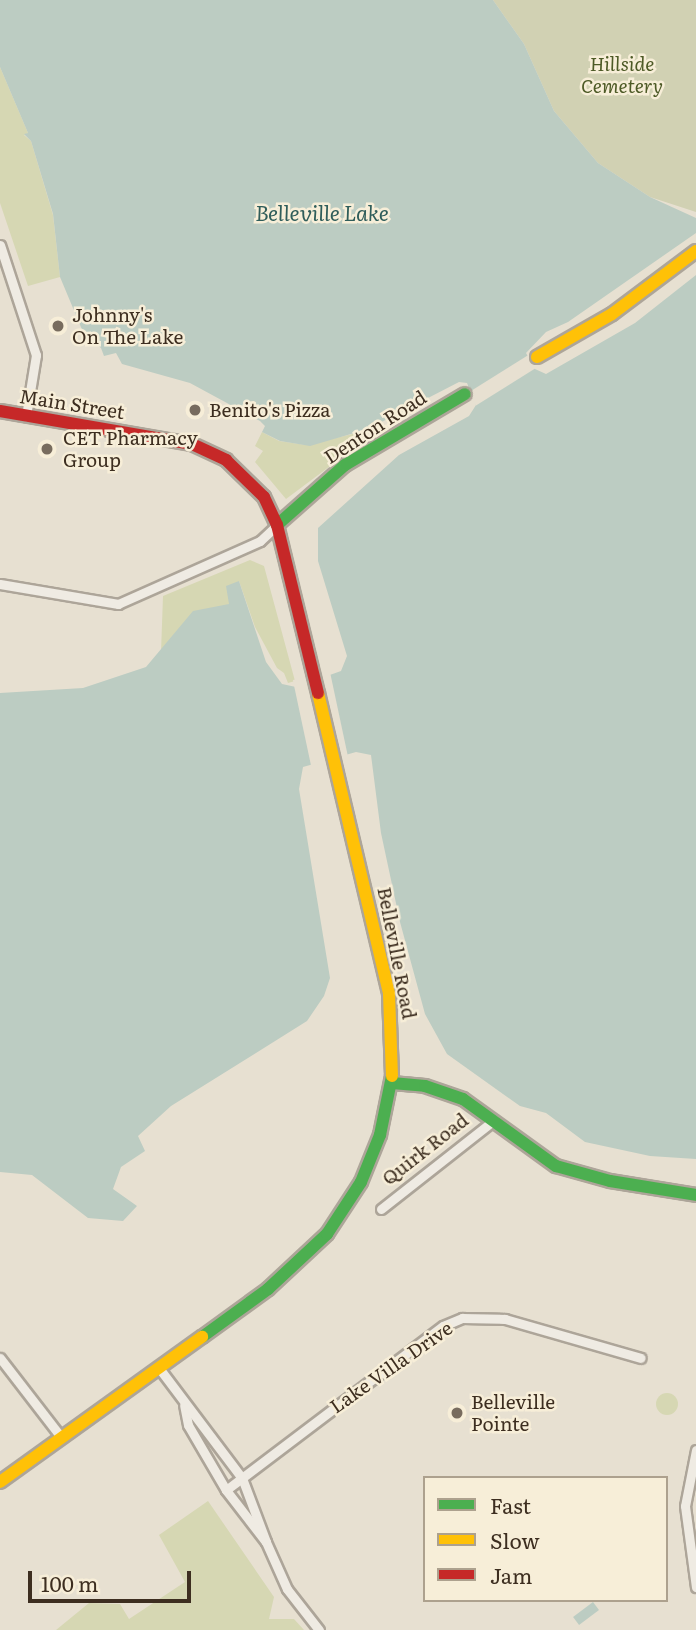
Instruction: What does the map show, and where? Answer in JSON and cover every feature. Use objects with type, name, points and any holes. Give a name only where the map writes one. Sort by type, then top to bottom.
[{"type":"main road","points":[[537,357],[621,308],[696,251]]},
{"type":"main road","name":"Denton Road","points":[[277,524],[345,465],[465,394]]},
{"type":"main road","name":"Main Street","points":[[0,411],[192,444],[226,460],[250,481]]},
{"type":"main road","name":"Belleville Road","points":[[0,1482],[288,1274],[327,1234],[372,1159],[392,1083],[389,994],[335,761],[277,524],[250,481]]},
{"type":"main road","name":"Quirk Road","points":[[392,1083],[444,1091],[494,1120],[556,1166],[610,1181],[696,1195]]},
{"type":"street","points":[[0,245],[36,355],[26,416]]},
{"type":"street","points":[[0,584],[118,604],[260,541],[277,524]]},
{"type":"street","name":"Quirk Road","points":[[381,1209],[494,1120]]},
{"type":"street","name":"Lake Villa Drive","points":[[226,1490],[443,1326],[462,1318],[479,1315],[505,1319],[641,1358]]},
{"type":"street","points":[[0,1358],[61,1437]]},
{"type":"street","points":[[159,1368],[184,1405],[198,1416],[242,1478],[287,1589],[319,1630]]},
{"type":"street","points":[[184,1405],[188,1426],[226,1490],[266,1542]]},
{"type":"street","points":[[696,1450],[685,1506],[690,1571],[696,1587]]},
{"type":"green space","name":"Hillside Cemetery","points":[[493,0],[696,0],[696,212],[650,197],[598,163],[554,111],[524,44]]},
{"type":"green space","points":[[0,67],[28,133],[24,135],[31,141],[53,215],[60,277],[28,286],[0,203]]},
{"type":"green space","points":[[262,432],[279,441],[306,445],[361,432],[369,437],[286,499],[255,462],[263,451],[255,446]]},
{"type":"green space","points":[[250,560],[264,566],[295,681],[288,683],[284,673],[277,668],[255,627],[239,581],[229,604],[161,652],[163,596]]},
{"type":"green space","points":[[667,1393],[675,1396],[678,1404],[675,1412],[667,1415],[659,1412],[656,1404],[659,1396]]},
{"type":"green space","points":[[208,1501],[274,1597],[269,1619],[294,1619],[304,1630],[56,1630],[89,1603],[120,1604],[129,1619],[185,1582],[159,1535]]},
{"type":"water","name":"Belleville Lake","points":[[0,0],[493,0],[524,44],[554,111],[598,163],[650,197],[696,218],[696,233],[568,322],[546,332],[526,353],[535,369],[546,374],[635,323],[696,275],[696,1159],[650,1156],[585,1142],[546,1113],[520,1106],[447,1054],[425,1014],[400,922],[381,833],[371,755],[356,752],[303,767],[299,789],[330,978],[324,996],[307,1021],[171,1106],[138,1136],[145,1151],[121,1167],[113,1189],[137,1206],[123,1221],[88,1218],[32,1175],[0,1172],[0,693],[83,688],[146,667],[193,611],[229,604],[226,586],[239,581],[266,662],[282,684],[296,687],[341,671],[347,656],[318,561],[318,528],[399,455],[469,416],[476,405],[467,383],[459,382],[368,429],[310,446],[280,441],[262,432],[265,426],[260,421],[190,383],[122,364],[116,353],[104,356],[101,348],[83,332],[60,277],[53,214],[31,141],[24,134],[28,133],[0,67]]},
{"type":"water","points":[[593,1602],[599,1610],[579,1625],[573,1617]]},
{"type":"pier","points":[[530,354],[538,367],[476,405],[468,393]]},
{"type":"pier","points":[[330,672],[348,758],[311,766],[293,680]]},
{"type":"traffic: fast","points":[[277,525],[345,465],[465,394]]},
{"type":"traffic: fast","points":[[202,1337],[268,1289],[327,1234],[361,1182],[380,1135],[392,1076]]},
{"type":"traffic: fast","points":[[392,1083],[425,1086],[463,1099],[556,1166],[610,1181],[696,1195]]},
{"type":"traffic: slow","points":[[537,357],[612,314],[696,251]]},
{"type":"traffic: slow","points":[[318,693],[389,994],[392,1076]]},
{"type":"traffic: slow","points":[[0,1482],[202,1337]]},
{"type":"traffic: jam","points":[[0,411],[192,444],[226,460],[264,497],[277,525],[318,693]]},
{"type":"place","name":"Johnny's On The Lake","points":[[58,326]]},
{"type":"place","name":"Benito's Pizza","points":[[195,410]]},
{"type":"place","name":"CET Pharmacy Group","points":[[47,449]]},
{"type":"place","name":"Belleville Pointe","points":[[457,1413]]}]
